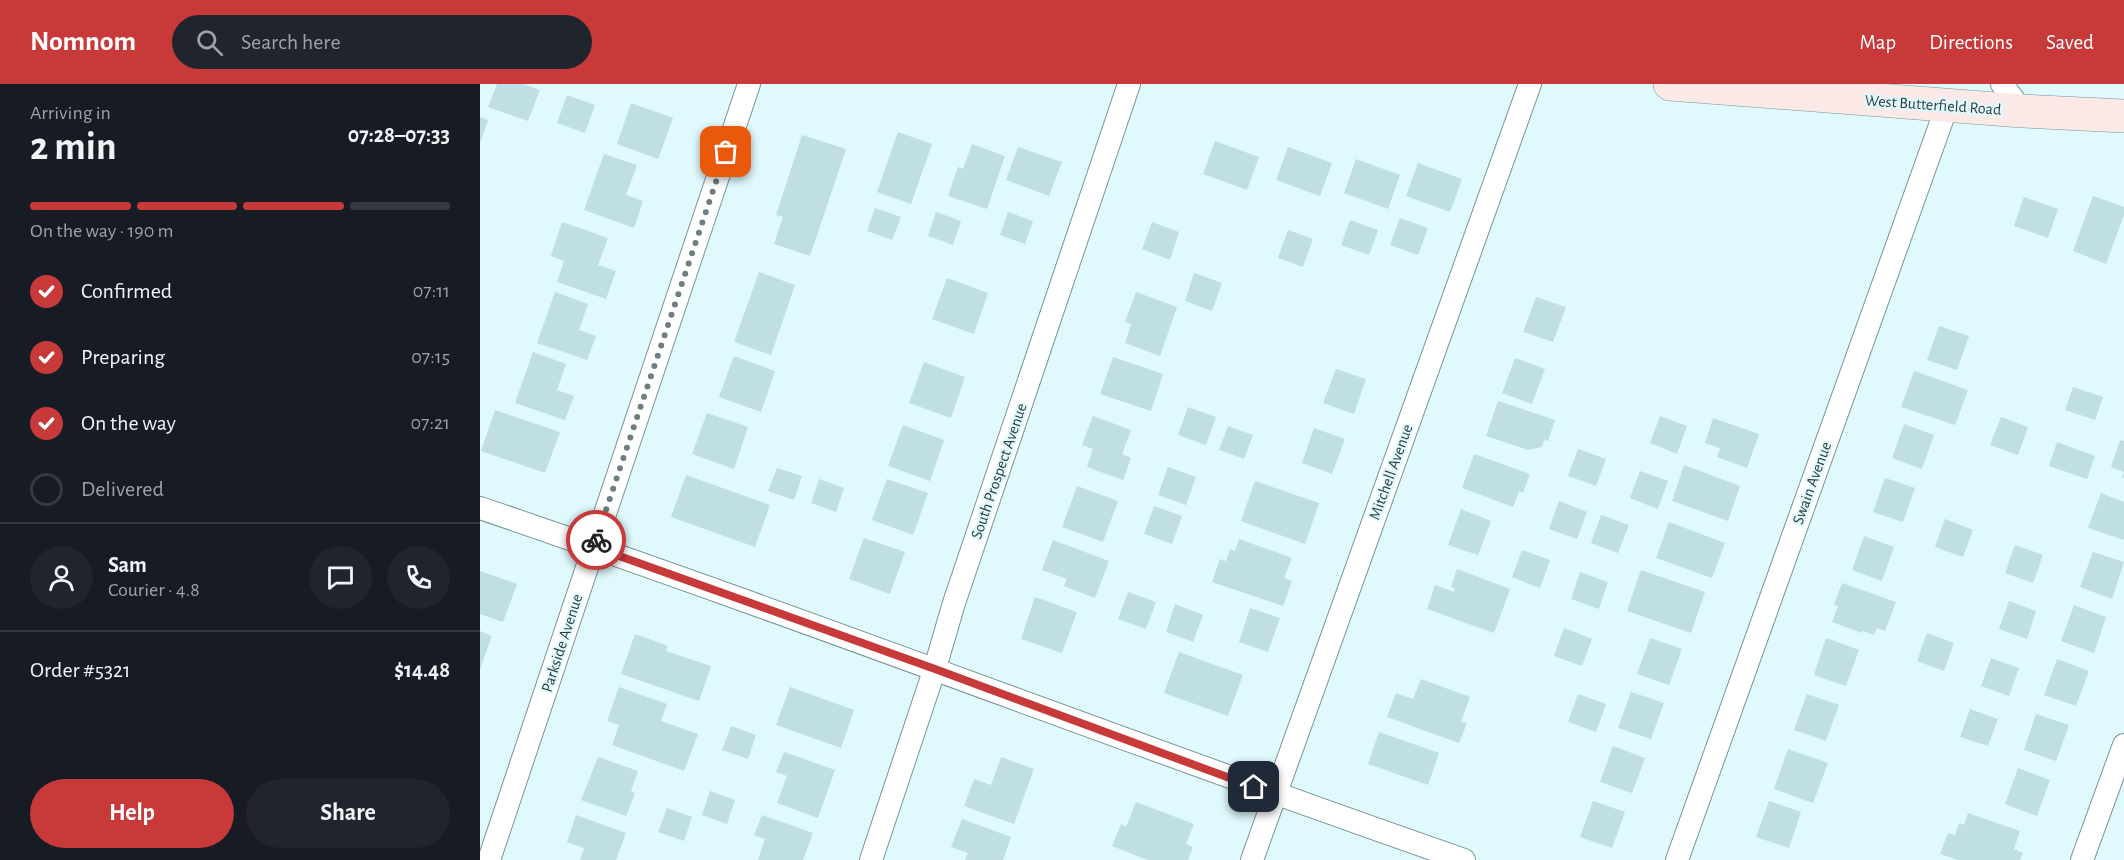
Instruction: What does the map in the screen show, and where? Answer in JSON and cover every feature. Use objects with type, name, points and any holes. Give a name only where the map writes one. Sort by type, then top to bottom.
[{"type":"main road","name":"West Butterfield Road","points":[[1670,84],[1896,93],[1947,106],[2124,116]]},
{"type":"street","name":"Parkside Avenue","points":[[489,860],[749,84]]},
{"type":"street","name":"South Prospect Avenue","points":[[871,860],[935,669],[954,603],[1129,84]]},
{"type":"street","name":"Mitchell Avenue","points":[[1252,860],[1530,84]]},
{"type":"street","points":[[2002,84],[2022,111]]},
{"type":"street","name":"Swain Avenue","points":[[1677,860],[1947,106]]},
{"type":"street","points":[[480,508],[935,669],[1275,795],[1464,860]]},
{"type":"street","points":[[2082,860],[2124,745]]},
{"type":"building","points":[[497,84],[523,84],[540,90],[528,121],[488,107]]},
{"type":"building","points":[[567,95],[595,105],[585,133],[557,123]]},
{"type":"building","points":[[631,103],[673,118],[658,159],[617,144]]},
{"type":"building","points":[[480,117],[488,120],[480,143]]},
{"type":"building","points":[[898,132],[932,144],[911,204],[877,192]]},
{"type":"building","points":[[802,135],[846,149],[810,256],[774,244],[783,217],[776,215]]},
{"type":"building","points":[[1215,141],[1259,157],[1247,190],[1203,174]]},
{"type":"building","points":[[972,144],[1005,156],[987,209],[948,196],[958,167],[963,169]]},
{"type":"building","points":[[1018,147],[1062,162],[1049,196],[1006,180]]},
{"type":"building","points":[[1288,147],[1332,163],[1320,196],[1276,180]]},
{"type":"building","points":[[604,154],[637,165],[626,195],[643,201],[634,228],[584,210]]},
{"type":"building","points":[[1356,159],[1400,175],[1388,209],[1344,193]]},
{"type":"building","points":[[1418,163],[1462,179],[1450,212],[1406,196]]},
{"type":"building","points":[[2093,196],[2124,207],[2124,215],[2106,264],[2073,251]]},
{"type":"building","points":[[2024,197],[2058,209],[2048,238],[2014,226]]},
{"type":"building","points":[[875,208],[901,217],[892,240],[867,231]]},
{"type":"building","points":[[936,212],[961,221],[953,245],[928,236]]},
{"type":"building","points":[[1008,212],[1033,221],[1025,244],[1000,235]]},
{"type":"building","points":[[1400,218],[1428,228],[1418,255],[1390,245]]},
{"type":"building","points":[[1350,220],[1378,230],[1369,255],[1341,245]]},
{"type":"building","points":[[562,222],[608,238],[598,265],[616,271],[606,299],[557,282],[564,261],[551,256]]},
{"type":"building","points":[[1152,222],[1179,232],[1170,260],[1142,249]]},
{"type":"building","points":[[1288,230],[1313,239],[1303,267],[1278,258]]},
{"type":"building","points":[[759,272],[795,285],[771,355],[734,342]]},
{"type":"building","points":[[1194,273],[1222,283],[1212,311],[1185,301]]},
{"type":"building","points":[[947,278],[988,293],[974,334],[932,319]]},
{"type":"building","points":[[555,292],[588,304],[579,330],[596,336],[587,360],[537,343]]},
{"type":"building","points":[[1136,292],[1177,307],[1160,356],[1125,343],[1131,324],[1125,322]]},
{"type":"building","points":[[1536,297],[1566,307],[1553,342],[1523,332]]},
{"type":"building","points":[[1939,326],[1969,336],[1957,370],[1927,360]]},
{"type":"building","points":[[533,352],[566,364],[557,390],[574,396],[565,420],[515,403]]},
{"type":"building","points":[[734,356],[775,371],[761,412],[719,397]]},
{"type":"building","points":[[1113,357],[1163,374],[1151,411],[1100,394]]},
{"type":"building","points":[[1515,358],[1545,369],[1532,404],[1502,393]]},
{"type":"building","points":[[924,362],[965,377],[951,418],[909,403]]},
{"type":"building","points":[[1336,369],[1366,379],[1354,414],[1323,403]]},
{"type":"building","points":[[1914,371],[1968,390],[1955,425],[1901,407]]},
{"type":"building","points":[[2073,387],[2103,397],[2095,420],[2065,410]]},
{"type":"building","points":[[1498,401],[1555,420],[1548,441],[1544,440],[1542,447],[1528,450],[1486,436]]},
{"type":"building","points":[[1188,407],[1216,417],[1206,445],[1178,435]]},
{"type":"building","points":[[495,410],[560,432],[545,473],[481,451]]},
{"type":"building","points":[[707,413],[748,427],[734,469],[692,454]]},
{"type":"building","points":[[1093,416],[1131,430],[1122,454],[1131,458],[1123,480],[1087,467],[1093,449],[1082,445]]},
{"type":"building","points":[[1660,416],[1687,426],[1677,454],[1650,443]]},
{"type":"building","points":[[2001,417],[2028,427],[2018,455],[1990,445]]},
{"type":"building","points":[[1713,418],[1759,434],[1747,468],[1717,457],[1720,448],[1705,443]]},
{"type":"building","points":[[1904,424],[1934,435],[1922,469],[1892,458]]},
{"type":"building","points":[[903,425],[944,440],[930,481],[888,466]]},
{"type":"building","points":[[1228,426],[1253,435],[1244,459],[1219,450]]},
{"type":"building","points":[[1314,428],[1345,439],[1332,474],[1302,463]]},
{"type":"building","points":[[2120,440],[2124,441],[2124,472],[2111,467]]},
{"type":"building","points":[[2057,442],[2095,456],[2087,479],[2049,466]]},
{"type":"building","points":[[1578,449],[1606,459],[1596,486],[1568,476]]},
{"type":"building","points":[[1474,454],[1530,474],[1523,493],[1519,491],[1513,507],[1462,488]]},
{"type":"building","points":[[1684,465],[1740,486],[1728,521],[1672,501]]},
{"type":"building","points":[[1168,467],[1196,477],[1186,505],[1158,495]]},
{"type":"building","points":[[777,468],[802,476],[794,500],[768,491]]},
{"type":"building","points":[[1640,471],[1668,481],[1658,509],[1630,498]]},
{"type":"building","points":[[686,475],[770,505],[755,547],[671,517]]},
{"type":"building","points":[[1885,478],[1915,488],[1903,522],[1873,512]]},
{"type":"building","points":[[819,479],[844,488],[836,512],[811,503]]},
{"type":"building","points":[[887,479],[928,493],[913,535],[872,520]]},
{"type":"building","points":[[1255,481],[1319,503],[1305,544],[1241,521]]},
{"type":"building","points":[[1077,486],[1118,501],[1103,542],[1062,527]]},
{"type":"building","points":[[2101,493],[2124,502],[2124,540],[2088,528]]},
{"type":"building","points":[[1559,501],[1587,512],[1577,539],[1549,529]]},
{"type":"building","points":[[1154,506],[1182,516],[1172,544],[1144,534]]},
{"type":"building","points":[[1461,509],[1491,521],[1478,555],[1448,545]]},
{"type":"building","points":[[1601,515],[1629,525],[1618,553],[1591,543]]},
{"type":"building","points":[[1945,519],[1973,530],[1963,557],[1935,547]]},
{"type":"building","points":[[1669,522],[1725,543],[1712,578],[1656,558]]},
{"type":"building","points":[[1864,536],[1894,547],[1882,581],[1852,570]]},
{"type":"building","points":[[864,538],[905,552],[890,594],[849,579]]},
{"type":"building","points":[[1239,539],[1292,558],[1284,578],[1292,581],[1283,606],[1212,582],[1220,559],[1226,561],[1230,549],[1235,551]]},
{"type":"building","points":[[1053,540],[1109,561],[1095,598],[1064,586],[1067,579],[1042,570]]},
{"type":"building","points":[[2015,545],[2043,555],[2033,583],[2005,573]]},
{"type":"building","points":[[1522,550],[1550,560],[1540,588],[1512,577]]},
{"type":"building","points":[[2093,552],[2124,562],[2112,599],[2080,587]]},
{"type":"building","points":[[1457,569],[1510,589],[1494,633],[1427,609],[1435,585],[1454,592],[1455,589],[1451,587]]},
{"type":"building","points":[[1641,570],[1705,592],[1691,633],[1627,611]]},
{"type":"building","points":[[480,571],[517,584],[503,622],[480,614]]},
{"type":"building","points":[[1580,572],[1608,582],[1599,609],[1571,599]]},
{"type":"building","points":[[1842,583],[1896,602],[1885,631],[1877,628],[1874,635],[1863,631],[1862,633],[1832,622],[1838,606],[1834,605]]},
{"type":"building","points":[[1128,592],[1156,602],[1146,629],[1118,619]]},
{"type":"building","points":[[1035,597],[1077,612],[1062,653],[1021,639]]},
{"type":"building","points":[[2009,601],[2036,611],[2027,639],[1999,629]]},
{"type":"building","points":[[1175,604],[1203,615],[1193,642],[1166,632]]},
{"type":"building","points":[[2074,605],[2106,617],[2094,653],[2061,641]]},
{"type":"building","points":[[1250,608],[1280,618],[1268,652],[1239,642]]},
{"type":"building","points":[[1564,628],[1592,639],[1582,666],[1554,656]]},
{"type":"building","points":[[480,631],[492,636],[480,669]]},
{"type":"building","points":[[1927,633],[1954,643],[1944,671],[1917,661]]},
{"type":"building","points":[[635,634],[668,646],[666,651],[711,666],[699,701],[621,674]]},
{"type":"building","points":[[1650,638],[1682,649],[1669,685],[1637,674]]},
{"type":"building","points":[[1826,638],[1859,650],[1846,686],[1814,675]]},
{"type":"building","points":[[1179,652],[1243,675],[1228,716],[1164,693]]},
{"type":"building","points":[[1991,658],[2019,668],[2009,696],[1981,686]]},
{"type":"building","points":[[2057,659],[2089,671],[2076,706],[2044,695]]},
{"type":"building","points":[[1421,679],[1470,697],[1461,722],[1467,723],[1459,743],[1387,717],[1396,693],[1413,699]]},
{"type":"building","points":[[619,687],[667,704],[661,721],[698,734],[684,771],[612,745],[619,725],[607,721]]},
{"type":"building","points":[[790,687],[854,710],[841,748],[776,725]]},
{"type":"building","points":[[1631,692],[1664,703],[1651,739],[1618,728]]},
{"type":"building","points":[[1578,694],[1606,704],[1596,732],[1568,722]]},
{"type":"building","points":[[1807,694],[1839,705],[1826,741],[1794,730]]},
{"type":"building","points":[[1970,709],[1998,719],[1988,746],[1960,737]]},
{"type":"building","points":[[2036,714],[2069,725],[2056,761],[2024,750]]},
{"type":"building","points":[[731,726],[756,735],[748,759],[722,750]]},
{"type":"building","points":[[1379,732],[1439,753],[1428,785],[1368,764]]},
{"type":"building","points":[[1613,746],[1645,758],[1632,793],[1600,782]]},
{"type":"building","points":[[1788,749],[1828,763],[1813,803],[1774,789]]},
{"type":"building","points":[[784,752],[835,770],[818,818],[777,803],[787,776],[776,772]]},
{"type":"building","points":[[598,757],[638,771],[631,791],[635,793],[626,816],[581,800]]},
{"type":"building","points":[[1001,757],[1034,769],[1014,824],[964,806],[974,779],[991,785]]},
{"type":"building","points":[[2018,768],[2050,780],[2037,816],[2005,804]]},
{"type":"building","points":[[710,791],[735,800],[727,824],[702,815]]},
{"type":"building","points":[[1593,801],[1625,812],[1612,848],[1580,837]]},
{"type":"building","points":[[1769,801],[1801,812],[1789,848],[1756,837]]},
{"type":"building","points":[[1136,802],[1194,824],[1186,844],[1193,847],[1188,860],[1148,860],[1112,846],[1121,824],[1126,827]]},
{"type":"building","points":[[667,808],[692,817],[684,841],[658,832]]},
{"type":"building","points":[[1968,813],[2020,831],[2014,849],[2023,853],[2020,860],[1958,860],[1940,854],[1948,833],[1955,835],[1959,823],[1964,825]]},
{"type":"building","points":[[576,815],[626,833],[616,860],[580,860],[584,848],[567,842]]},
{"type":"building","points":[[762,815],[813,833],[803,860],[758,860],[765,839],[754,835]]},
{"type":"building","points":[[962,819],[1011,837],[1003,860],[965,860],[968,853],[951,847]]},
{"type":"way so far","points":[[596,540],[726,152]]},
{"type":"route","points":[[596,540],[594,547],[935,669],[1254,787]]}]
